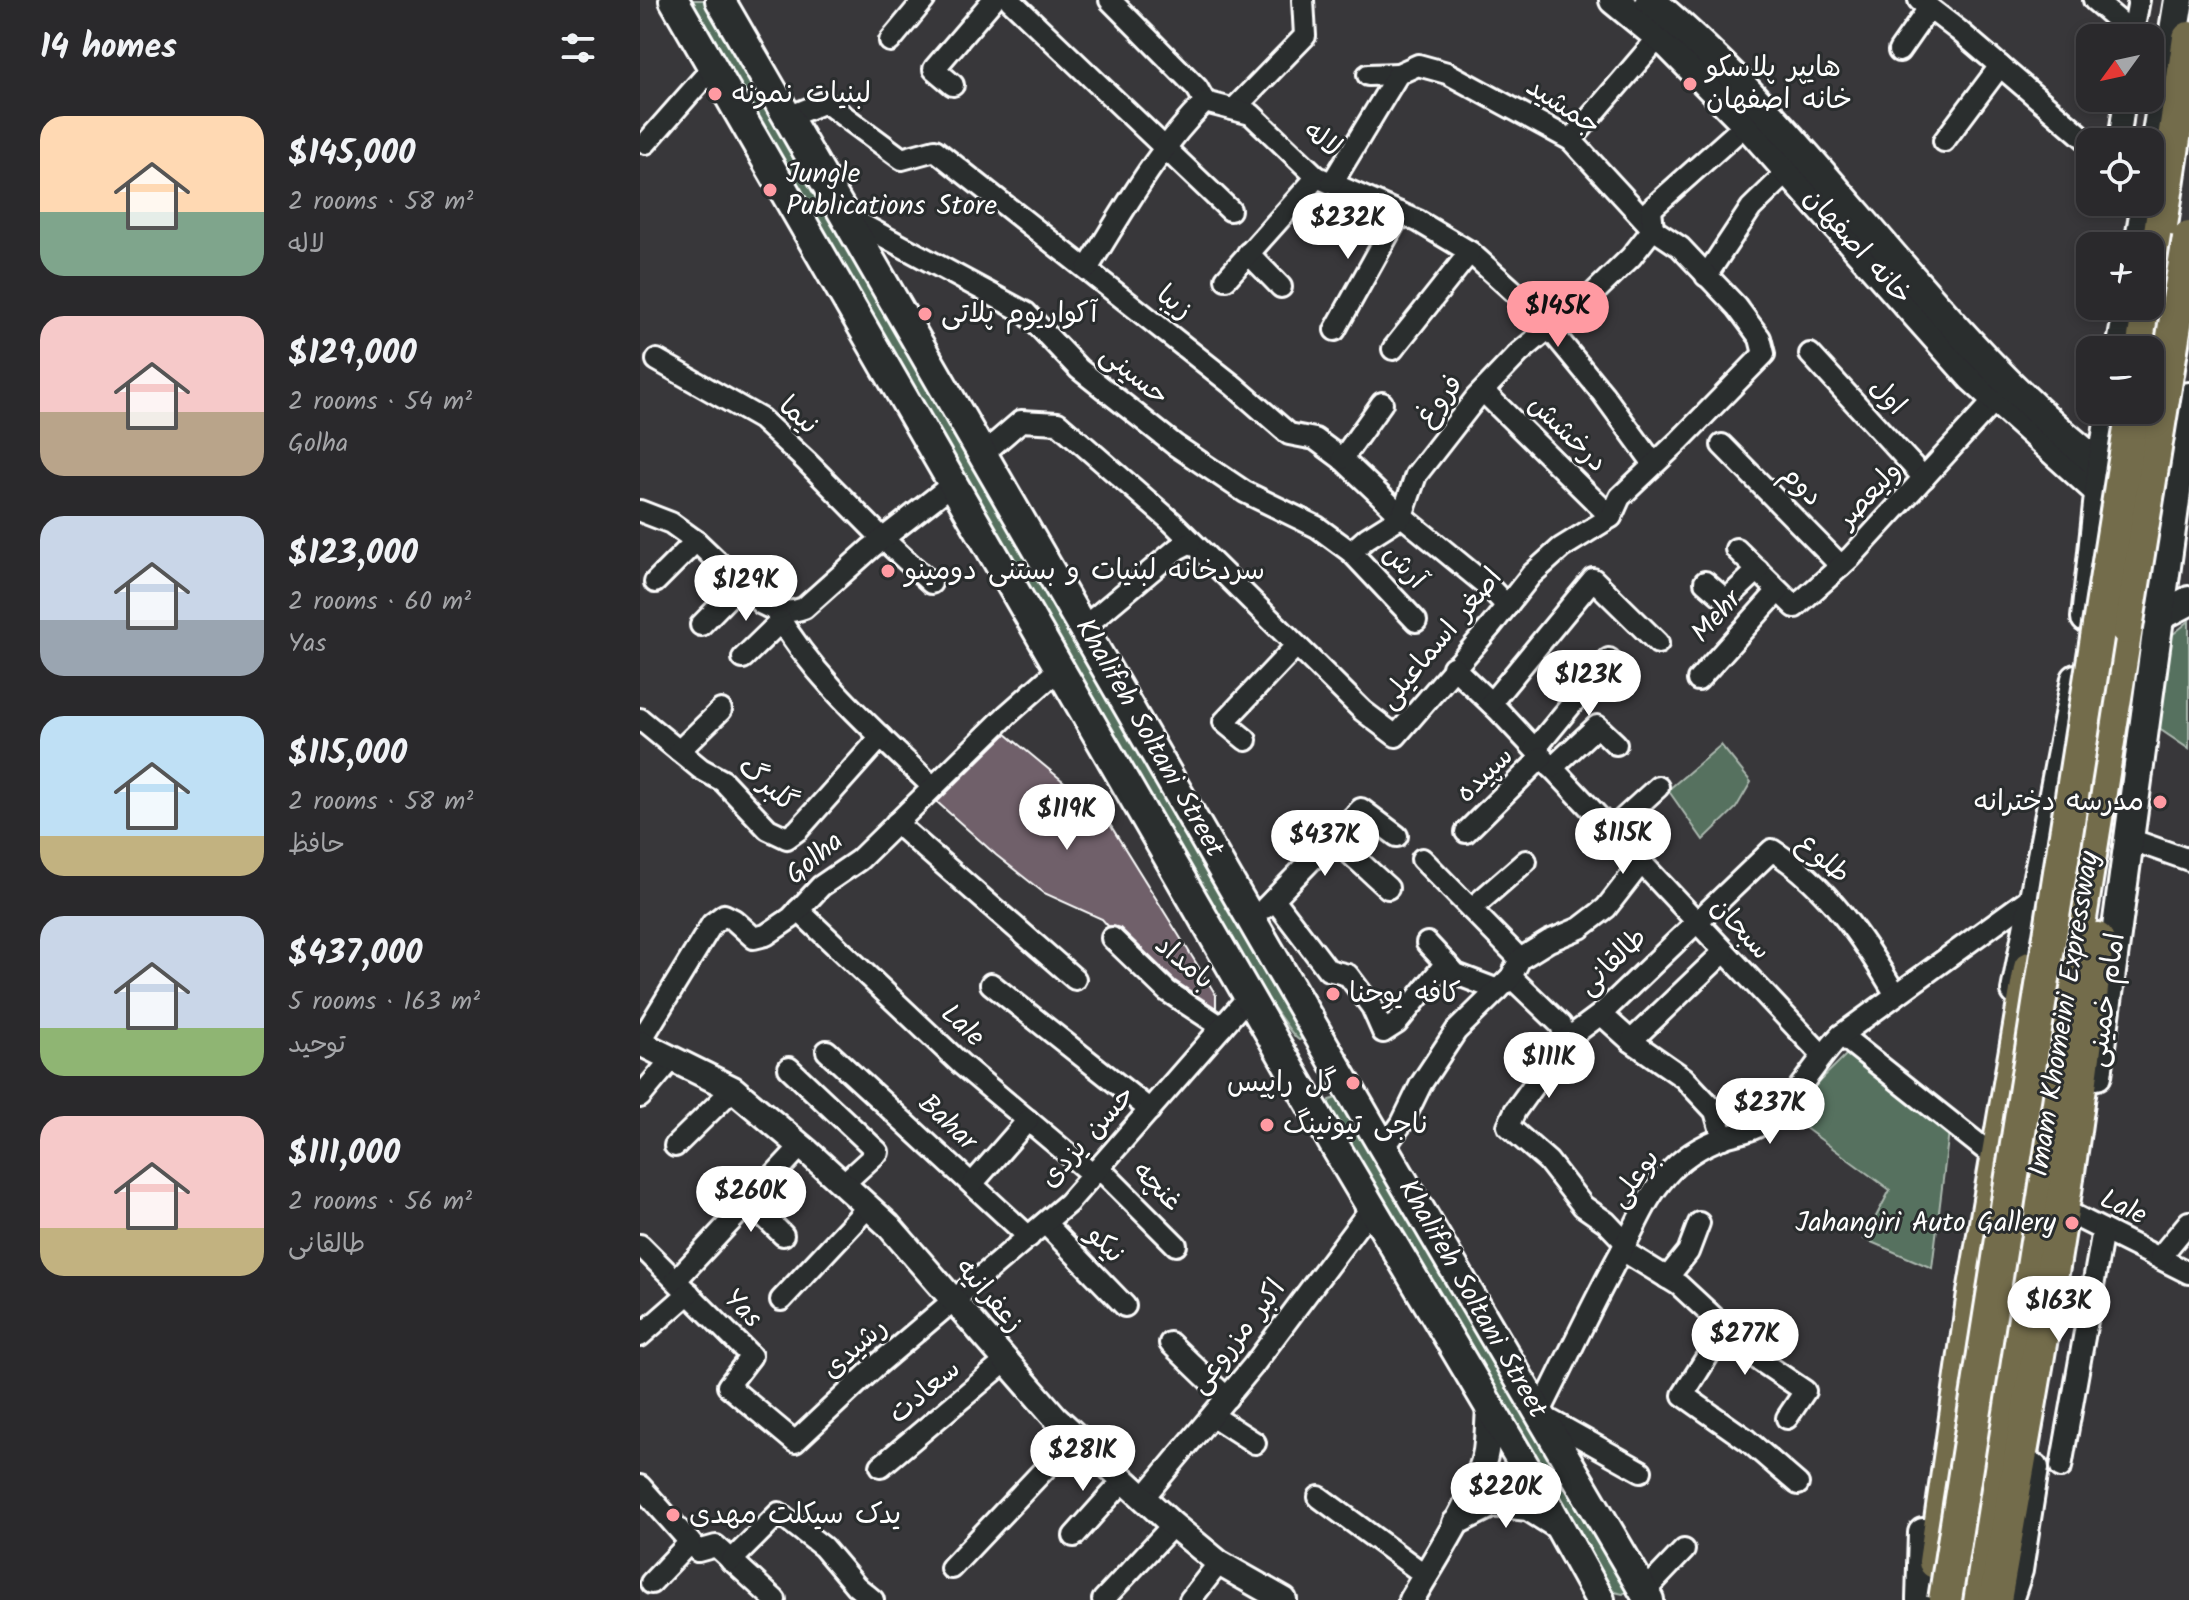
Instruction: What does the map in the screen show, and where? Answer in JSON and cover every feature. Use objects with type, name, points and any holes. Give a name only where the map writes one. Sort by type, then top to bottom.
[{"type":"highway","points":[[2160,232],[2189,38]]},
{"type":"highway","name":"Imam Khomeini Expressway","points":[[1945,1600],[2112,634],[2189,238]]},
{"type":"highway","name":"Imam Khomeini Expressway","points":[[1972,1600],[2112,634],[2132,424]]},
{"type":"highway","points":[[1930,1600],[1972,1308],[2017,1037],[2112,634]]},
{"type":"highway","points":[[1995,1600],[2045,1313],[2090,1013],[2112,634]]},
{"type":"main road","name":"Khalifeh Soltani Street","points":[[674,0],[1600,1600]]},
{"type":"main road","name":"Khalifeh Soltani Street","points":[[720,0],[1539,1414],[1641,1597]]},
{"type":"main road","name":"خانه اصفهان","points":[[1614,0],[1755,117],[1789,171],[1972,377],[2013,405],[2092,477]]},
{"type":"main road","name":"خانه اصفهان","points":[[1650,0],[1684,28],[1755,117],[1980,356],[2013,405],[2048,421],[2092,477]]},
{"type":"main road","points":[[2158,128],[2179,0]]},
{"type":"main road","name":"امام خمینی","points":[[2008,1600],[2018,1570],[2093,1109],[2160,616],[2180,538],[2189,397]]},
{"type":"main road","points":[[2048,421],[2076,422]]},
{"type":"main road","points":[[1921,1600],[1921,1546],[1987,1151],[2082,652],[2095,528],[2092,477],[2106,424]]},
{"type":"main road","points":[[2092,477],[2180,538]]},
{"type":"main road","points":[[2160,616],[2189,601]]},
{"type":"main road","points":[[1275,1042],[1303,1051],[1311,1046],[1316,1030]]},
{"type":"main road","points":[[1318,1117],[1318,1097],[1328,1087],[1340,1088],[1358,1104]]},
{"type":"main road","points":[[1560,1528],[1614,1600]]},
{"type":"street","points":[[890,41],[924,0]]},
{"type":"street","points":[[953,85],[934,69],[993,0]]},
{"type":"street","points":[[1012,0],[1230,210]]},
{"type":"street","points":[[1087,269],[1165,148],[1205,102],[1197,88],[1110,0]]},
{"type":"street","points":[[1235,108],[1305,36],[1303,0]]},
{"type":"street","points":[[2094,0],[2121,24]]},
{"type":"street","points":[[2135,24],[2139,0]]},
{"type":"street","points":[[1899,51],[1924,4],[2076,131]]},
{"type":"street","points":[[1571,140],[1659,37]]},
{"type":"street","name":"جمشید","points":[[1398,74],[1418,65],[1447,73],[1571,140],[1653,229]]},
{"type":"street","points":[[1944,141],[2000,66]]},
{"type":"street","points":[[646,143],[713,67]]},
{"type":"street","points":[[1368,75],[1398,74]]},
{"type":"street","points":[[1226,279],[1248,253],[1325,180],[1398,74]]},
{"type":"street","name":"زیبا","points":[[788,117],[825,102],[902,159],[935,150],[1234,386],[1289,434],[1315,439],[1342,459],[1402,516],[1491,589],[1507,606]]},
{"type":"street","name":"لاله","points":[[1205,102],[1251,114],[1325,180],[1400,213],[1470,252],[1549,328],[1603,394],[1654,464]]},
{"type":"street","name":"فروغ","points":[[1402,516],[1416,475],[1483,391],[1519,353],[1575,311],[1631,257],[1653,229],[1651,209],[1755,117]]},
{"type":"street","points":[[1706,276],[1751,208],[1789,171]]},
{"type":"street","points":[[1335,330],[1400,213]]},
{"type":"street","name":"حسینی","points":[[846,216],[1026,313],[1079,369],[1175,445],[1245,492],[1317,527],[1351,552]]},
{"type":"street","name":"اصغر اسماعیلی","points":[[984,453],[1021,421],[1058,423],[1191,542],[1363,711],[1396,736],[1531,575],[1561,548],[1611,517],[1620,497],[1764,354],[1760,338],[1737,307],[1680,247],[1653,229]]},
{"type":"street","points":[[1393,349],[1470,252]]},
{"type":"street","points":[[1248,253],[1281,287]]},
{"type":"street","name":"اول","points":[[1810,354],[1924,478]]},
{"type":"street","name":"نیما","points":[[657,360],[761,419],[931,583]]},
{"type":"street","name":"درخشش","points":[[1483,391],[1611,517]]},
{"type":"street","points":[[1342,459],[1382,403]]},
{"type":"street","name":"ولیعصر","points":[[1778,591],[1795,607],[1841,566],[1924,478],[2013,405]]},
{"type":"street","name":"دوم","points":[[1722,445],[1841,566]]},
{"type":"street","points":[[743,658],[778,616],[804,608],[883,539],[954,483]]},
{"type":"street","points":[[640,511],[671,523],[696,541],[778,616],[797,647],[832,689],[933,787]]},
{"type":"street","points":[[1351,552],[1402,516]]},
{"type":"street","points":[[655,582],[696,541]]},
{"type":"street","points":[[1084,627],[1177,549],[1191,542]]},
{"type":"street","points":[[1736,549],[1778,591]]},
{"type":"street","name":"آرش","points":[[1351,552],[1416,621]]},
{"type":"street","points":[[1705,582],[1726,600],[1758,570]]},
{"type":"street","points":[[1491,703],[1593,579],[1658,643]]},
{"type":"street","points":[[701,625],[741,584]]},
{"type":"street","name":"Mehr","points":[[1698,680],[1778,591]]},
{"type":"street","points":[[1246,740],[1224,722],[1296,646]]},
{"type":"street","points":[[1543,758],[1609,659]]},
{"type":"street","name":"سبحان","points":[[1453,667],[1491,703],[1822,1055]]},
{"type":"street","name":"Golha","points":[[640,1042],[712,924],[724,915],[754,938],[766,935],[798,910],[821,886],[859,860],[1060,668]]},
{"type":"street","points":[[679,751],[721,710]]},
{"type":"street","name":"گلبرگ","points":[[640,721],[701,769],[723,781],[768,829],[787,838],[798,830],[881,737]]},
{"type":"street","points":[[1543,758],[1597,726],[1616,744]]},
{"type":"street","name":"سپیده","points":[[1466,832],[1543,758]]},
{"type":"street","points":[[1611,830],[1658,787]]},
{"type":"street","points":[[1253,920],[1361,809],[1397,836]]},
{"type":"street","points":[[896,823],[1075,979]]},
{"type":"street","points":[[1333,838],[1388,888]]},
{"type":"street","points":[[2129,839],[2189,860]]},
{"type":"street","name":"طلوع","points":[[1695,922],[1772,850],[1833,903],[1863,939],[1896,995]]},
{"type":"street","name":"طالقانی","points":[[1422,859],[1471,909],[1510,975],[1561,1025],[1566,1040]]},
{"type":"street","points":[[1471,909],[1526,861]]},
{"type":"street","points":[[1384,1148],[1456,1031],[1510,975],[1549,941],[1580,928],[1606,908],[1641,863]]},
{"type":"street","name":"بوعلی","points":[[1539,1414],[1604,1280],[1665,1177],[1691,1153],[1723,1138],[1758,1127],[1780,1109],[1841,1035],[2034,895]]},
{"type":"street","points":[[1274,899],[1328,970],[1348,975],[1372,1007],[1383,1032],[1397,1023],[1446,963]]},
{"type":"street","name":"Lale","points":[[798,910],[961,1064],[1096,1171]]},
{"type":"street","name":"طالقانی","points":[[1624,1246],[1606,1222],[1583,1206],[1548,1161],[1508,1126],[1515,1111],[1566,1040],[1601,1014],[1695,922]]},
{"type":"street","name":"بامداد","points":[[1112,938],[1167,991],[1222,1027]]},
{"type":"street","points":[[1427,943],[1456,974],[1510,975]]},
{"type":"street","points":[[1631,1041],[1724,952]]},
{"type":"street","points":[[991,984],[1150,1110]]},
{"type":"street","name":"حسن یزدی","points":[[954,1302],[1068,1203],[1249,996]]},
{"type":"street","points":[[1601,1014],[1631,1041],[1684,1078],[1715,1111],[1723,1138]]},
{"type":"street","points":[[1841,1035],[1987,1151]]},
{"type":"street","name":"زعفرانیه","points":[[640,1042],[733,1089],[801,1146],[888,1225],[1055,1417],[1219,1563],[1282,1600]]},
{"type":"street","name":"Bahar","points":[[827,1051],[972,1184],[1037,1230]]},
{"type":"street","points":[[640,1097],[672,1059]]},
{"type":"street","points":[[789,1068],[878,1152],[843,1184]]},
{"type":"street","points":[[675,1146],[733,1089]]},
{"type":"street","points":[[972,1184],[1028,1120]]},
{"type":"street","points":[[640,1336],[749,1201],[801,1146]]},
{"type":"street","name":"غنچه","points":[[1096,1171],[1176,1245]]},
{"type":"street","points":[[749,1201],[783,1235]]},
{"type":"street","points":[[781,1300],[868,1207]]},
{"type":"street","name":"اکبر مزروعی","points":[[1144,1497],[1213,1416],[1371,1208]]},
{"type":"street","name":"Lale","points":[[2075,1216],[2189,1273]]},
{"type":"street","points":[[2160,1257],[2189,1222]]},
{"type":"street","points":[[1667,1278],[1688,1252],[1699,1223]]},
{"type":"street","name":"نیکو","points":[[1037,1230],[1125,1306]]},
{"type":"street","points":[[2061,1467],[2103,1230]]},
{"type":"street","name":"Yas","points":[[640,1245],[751,1356],[728,1386],[795,1442]]},
{"type":"street","points":[[1624,1246],[1679,1285],[1721,1324],[1717,1341],[1683,1395],[1775,1462],[1798,1484]]},
{"type":"street","name":"رشیدی","points":[[795,1442],[876,1366],[954,1302]]},
{"type":"street","points":[[1719,1333],[1805,1391],[1787,1418]]},
{"type":"street","points":[[1170,1343],[1227,1398]]},
{"type":"street","name":"سعادت","points":[[881,1466],[1006,1361]]},
{"type":"street","points":[[1411,1600],[1455,1523],[1485,1453],[1489,1407]]},
{"type":"street","points":[[1539,1414],[1641,1471]]},
{"type":"street","points":[[1213,1416],[1255,1443]]},
{"type":"street","points":[[951,1568],[1076,1436]]},
{"type":"street","points":[[1074,1536],[1125,1479]]},
{"type":"street","points":[[643,1496],[698,1551],[716,1546],[775,1600]]},
{"type":"street","points":[[1319,1497],[1425,1575]]},
{"type":"street","points":[[1455,1523],[1493,1504],[1528,1508],[1560,1528]]},
{"type":"street","points":[[731,1561],[779,1513],[823,1547],[856,1586],[873,1600]]},
{"type":"street","points":[[1103,1600],[1173,1525]]},
{"type":"street","points":[[651,1583],[690,1542]]},
{"type":"street","points":[[1641,1597],[1684,1550]]},
{"type":"street","points":[[1190,1600],[1219,1563]]},
{"type":"green space","points":[[683,0],[705,0],[1306,1037],[1299,1040],[1293,1035],[1242,957]]},
{"type":"green space","points":[[2189,621],[2189,749],[2152,724],[2166,640]]},
{"type":"green space","points":[[1721,745],[1751,782],[1736,808],[1703,840],[1668,790]]},
{"type":"green space","points":[[1849,1052],[1949,1131],[1932,1268],[1864,1239],[1890,1190],[1786,1114]]},
{"type":"green space","points":[[1340,1097],[1631,1587],[1623,1594],[1614,1592],[1581,1536],[1565,1517],[1326,1111],[1330,1100]]},
{"type":"building","points":[[1006,734],[1104,815],[1216,995],[1216,1008],[1175,981],[1120,928],[1108,926],[1102,919],[1044,893],[937,802]]},
{"type":"place","name":"هایپر پلاسکو خانه اصفهان","points":[[1690,84]]},
{"type":"place","name":"لبنیات نمونه","points":[[715,94]]},
{"type":"place","name":"Jungle Publications Store","points":[[770,190]]},
{"type":"place","name":"آکواریوم پلاتی","points":[[925,314]]},
{"type":"place","name":"سردخانه لبنیات و بستنی دومینو","points":[[888,571]]},
{"type":"place","name":"مدرسه دخترانه","points":[[2160,802]]},
{"type":"place","name":"کافه یوحنا","points":[[1333,994]]},
{"type":"place","name":"گل راپیس","points":[[1353,1083]]},
{"type":"place","name":"ناجی‌ تیونینگ","points":[[1267,1125]]},
{"type":"place","name":"Jahangiri Auto Gallery","points":[[2072,1223]]},
{"type":"place","name":"یدک سیکلت مهدی","points":[[673,1515]]}]
